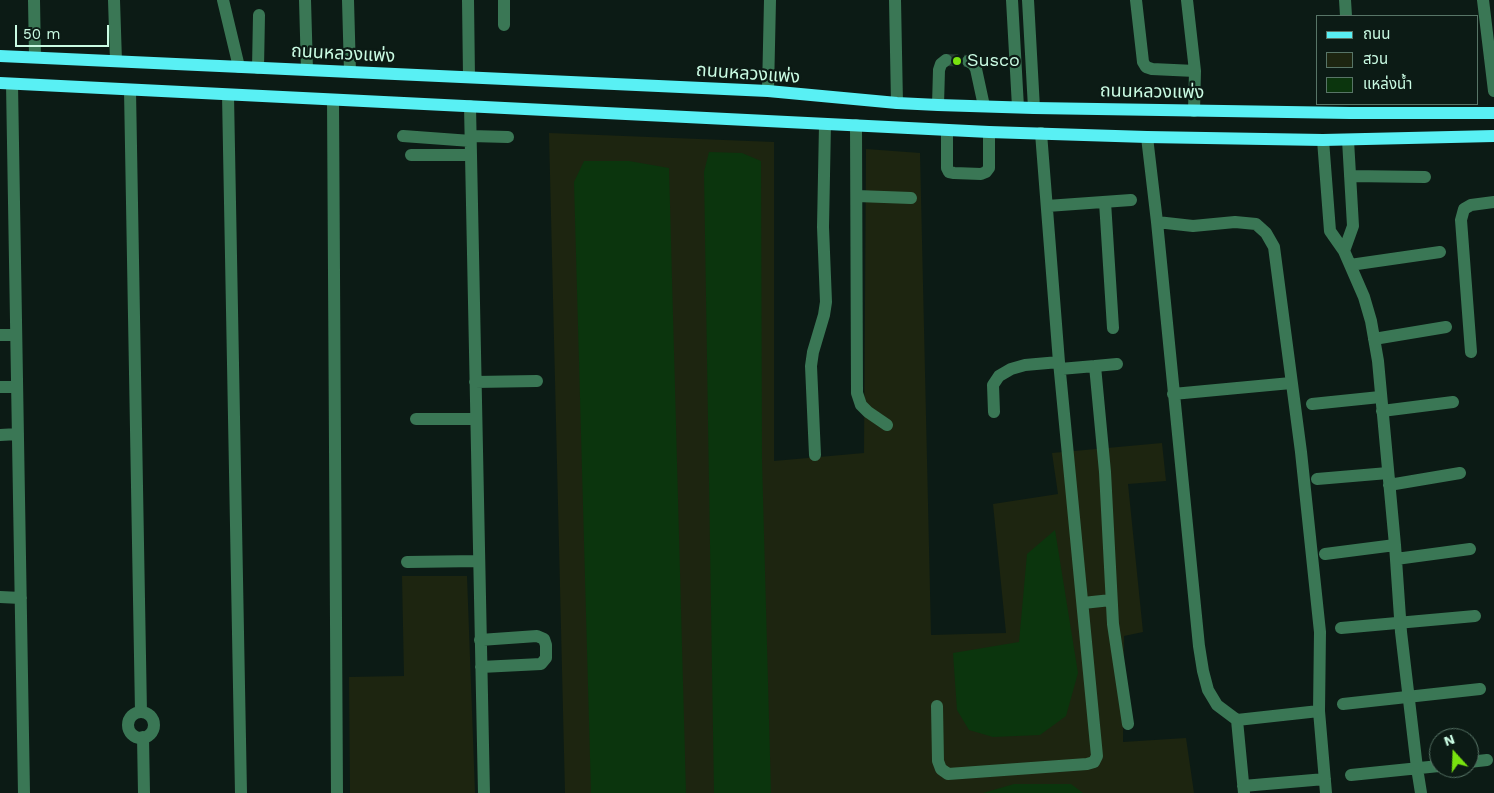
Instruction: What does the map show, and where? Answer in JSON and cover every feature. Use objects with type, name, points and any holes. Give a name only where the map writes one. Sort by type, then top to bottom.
[{"type":"main road","name":"ถนนหลวงแพ่ง","points":[[0,56],[768,91],[938,105],[1194,111],[1350,108],[1494,113]]},
{"type":"main road","points":[[6,84],[989,132],[1323,140],[1494,136]]},
{"type":"street","points":[[34,0],[34,57]]},
{"type":"street","points":[[114,0],[116,61]]},
{"type":"street","points":[[223,0],[239,66]]},
{"type":"street","points":[[306,0],[307,70]]},
{"type":"street","points":[[348,0],[350,72]]},
{"type":"street","points":[[468,0],[469,77]]},
{"type":"street","points":[[504,0],[504,25]]},
{"type":"street","points":[[768,91],[770,0]]},
{"type":"street","points":[[895,0],[897,103]]},
{"type":"street","points":[[1012,0],[1018,107]]},
{"type":"street","points":[[1028,0],[1034,108]]},
{"type":"street","points":[[1136,0],[1143,62],[1146,67],[1152,69],[1195,71]]},
{"type":"street","points":[[1187,0],[1195,71],[1194,111]]},
{"type":"street","points":[[1345,0],[1346,15]]},
{"type":"street","points":[[1483,0],[1494,91]]},
{"type":"street","points":[[258,68],[259,15]]},
{"type":"street","points":[[938,105],[939,70],[941,64],[946,60]]},
{"type":"street","points":[[968,61],[976,69],[984,106]]},
{"type":"street","points":[[6,84],[16,335],[24,793]]},
{"type":"street","points":[[130,90],[141,712]]},
{"type":"street","points":[[228,94],[241,793]]},
{"type":"street","points":[[333,100],[337,793]]},
{"type":"street","points":[[470,106],[484,793]]},
{"type":"street","points":[[815,455],[811,366],[826,302],[822,227],[825,124]]},
{"type":"street","points":[[856,125],[857,394],[861,405],[887,425]]},
{"type":"street","points":[[947,130],[947,168],[949,172],[954,174],[981,174],[986,172],[989,168],[989,132]]},
{"type":"street","points":[[937,706],[938,761],[941,769],[948,774],[1087,764],[1094,762],[1097,756],[1060,366],[1041,132]]},
{"type":"street","points":[[403,136],[471,139],[508,137]]},
{"type":"street","points":[[1147,137],[1202,671],[1208,690],[1217,705],[1238,720],[1319,711]]},
{"type":"street","points":[[1323,140],[1330,231],[1344,251],[1364,297],[1371,321],[1378,361],[1395,545],[1400,623],[1421,793]]},
{"type":"street","points":[[1344,251],[1353,226],[1348,140]]},
{"type":"street","points":[[410,155],[471,155]]},
{"type":"street","points":[[1350,176],[1425,177]]},
{"type":"street","points":[[857,196],[911,198]]},
{"type":"street","points":[[1047,206],[1131,200]]},
{"type":"street","points":[[1105,202],[1113,328]]},
{"type":"street","points":[[1471,352],[1462,220],[1464,209],[1471,205],[1494,202]]},
{"type":"street","points":[[1157,222],[1193,226],[1235,222],[1256,224],[1266,233],[1274,247],[1301,452],[1320,632],[1319,711],[1326,793]]},
{"type":"street","points":[[1350,266],[1440,252]]},
{"type":"street","points":[[1374,339],[1446,328]]},
{"type":"street","points":[[0,335],[16,335]]},
{"type":"street","points":[[994,412],[993,385],[999,376],[1011,369],[1025,365],[1096,366],[1118,364]]},
{"type":"street","points":[[1096,366],[1105,472],[1111,600],[1116,648],[1128,724]]},
{"type":"street","points":[[475,382],[537,381]]},
{"type":"street","points":[[1173,394],[1291,383]]},
{"type":"street","points":[[0,387],[17,387]]},
{"type":"street","points":[[1312,404],[1380,397]]},
{"type":"street","points":[[1382,411],[1453,402]]},
{"type":"street","points":[[416,419],[476,419]]},
{"type":"street","points":[[0,434],[18,434]]},
{"type":"street","points":[[1317,479],[1389,479],[1460,473]]},
{"type":"street","points":[[1325,554],[1395,545]]},
{"type":"street","points":[[1396,559],[1470,549]]},
{"type":"street","points":[[407,562],[479,561]]},
{"type":"street","points":[[0,597],[21,598]]},
{"type":"street","points":[[1083,602],[1111,600]]},
{"type":"street","points":[[1341,628],[1475,616]]},
{"type":"street","points":[[480,640],[537,636],[544,639],[546,645],[546,658],[541,664],[481,667]]},
{"type":"street","points":[[1343,704],[1480,689]]},
{"type":"street","points":[[141,712],[149,715],[154,722],[153,730],[150,734],[139,737],[132,733],[129,722],[134,715],[141,712]]},
{"type":"street","points":[[1238,720],[1243,790],[1325,779]]},
{"type":"street","points":[[143,737],[144,793]]},
{"type":"street","points":[[1479,761],[1487,760]]},
{"type":"street","points":[[1351,775],[1429,767]]},
{"type":"green space","points":[[549,133],[774,142],[774,461],[864,453],[866,149],[920,153],[931,635],[1006,633],[993,504],[1058,494],[1052,453],[1162,443],[1166,481],[1128,484],[1143,632],[1124,636],[1123,742],[1186,738],[1194,793],[565,793]]},
{"type":"green space","points":[[402,576],[467,576],[475,793],[350,793],[349,677],[404,676]]},
{"type":"water","points":[[709,152],[742,153],[761,161],[762,460],[771,793],[714,793],[704,172]]},
{"type":"water","points":[[584,161],[629,161],[669,168],[686,793],[591,793],[574,182]]},
{"type":"water","points":[[1055,530],[1078,673],[1066,716],[1040,735],[993,737],[969,730],[957,710],[953,653],[1019,642],[1027,554]]},
{"type":"water","points":[[1014,784],[1071,784],[1083,793],[983,793]]},
{"type":"tunnel","points":[[946,60],[968,61]]},
{"type":"place","name":"Susco","points":[[957,61]]}]
